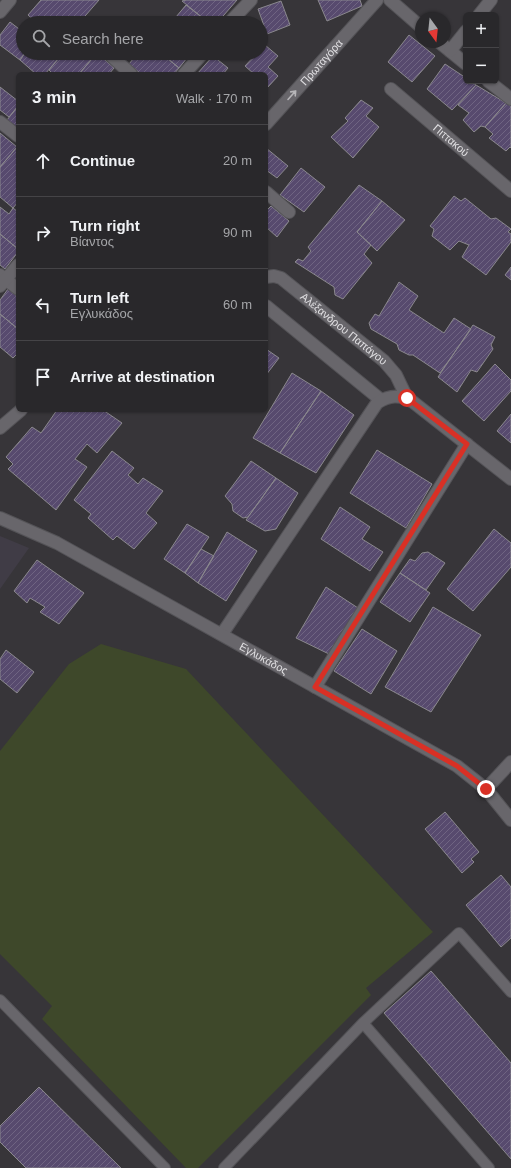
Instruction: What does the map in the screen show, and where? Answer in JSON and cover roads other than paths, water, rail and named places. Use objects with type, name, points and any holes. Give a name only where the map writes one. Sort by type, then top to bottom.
[{"type":"street","points":[[0,12],[10,0]]},
{"type":"street","points":[[236,16],[251,0]]},
{"type":"street","name":"Πρωταγόρα","points":[[268,122],[378,0]]},
{"type":"street","points":[[390,0],[415,22]]},
{"type":"street","points":[[481,12],[491,0]]},
{"type":"street","points":[[450,51],[463,35]]},
{"type":"street","points":[[446,48],[463,62]]},
{"type":"street","points":[[116,60],[129,72]]},
{"type":"street","points":[[186,72],[196,60]]},
{"type":"street","points":[[492,84],[511,99]]},
{"type":"street","name":"Πιττακού","points":[[391,89],[511,190]]},
{"type":"street","points":[[0,122],[16,134]]},
{"type":"street","points":[[268,194],[289,212]]},
{"type":"street","points":[[16,267],[2,280],[16,288]]},
{"type":"street","name":"Αλέξανδρου Παπάγου","points":[[268,277],[274,276],[281,278],[384,361],[396,375],[407,398],[511,479]]},
{"type":"street","points":[[268,308],[379,401]]},
{"type":"street","points":[[222,634],[379,401],[394,396],[407,398]]},
{"type":"street","points":[[0,428],[19,412]]},
{"type":"street","points":[[315,687],[467,444]]},
{"type":"street","name":"Εγλυκάδος","points":[[0,518],[57,543],[457,766],[486,789],[511,820]]},
{"type":"street","points":[[486,789],[511,762]]},
{"type":"lane","points":[[226,1168],[363,1024],[459,933],[511,992]]},
{"type":"lane","points":[[0,1000],[164,1168]]},
{"type":"lane","points":[[363,1024],[489,1168]]}]
